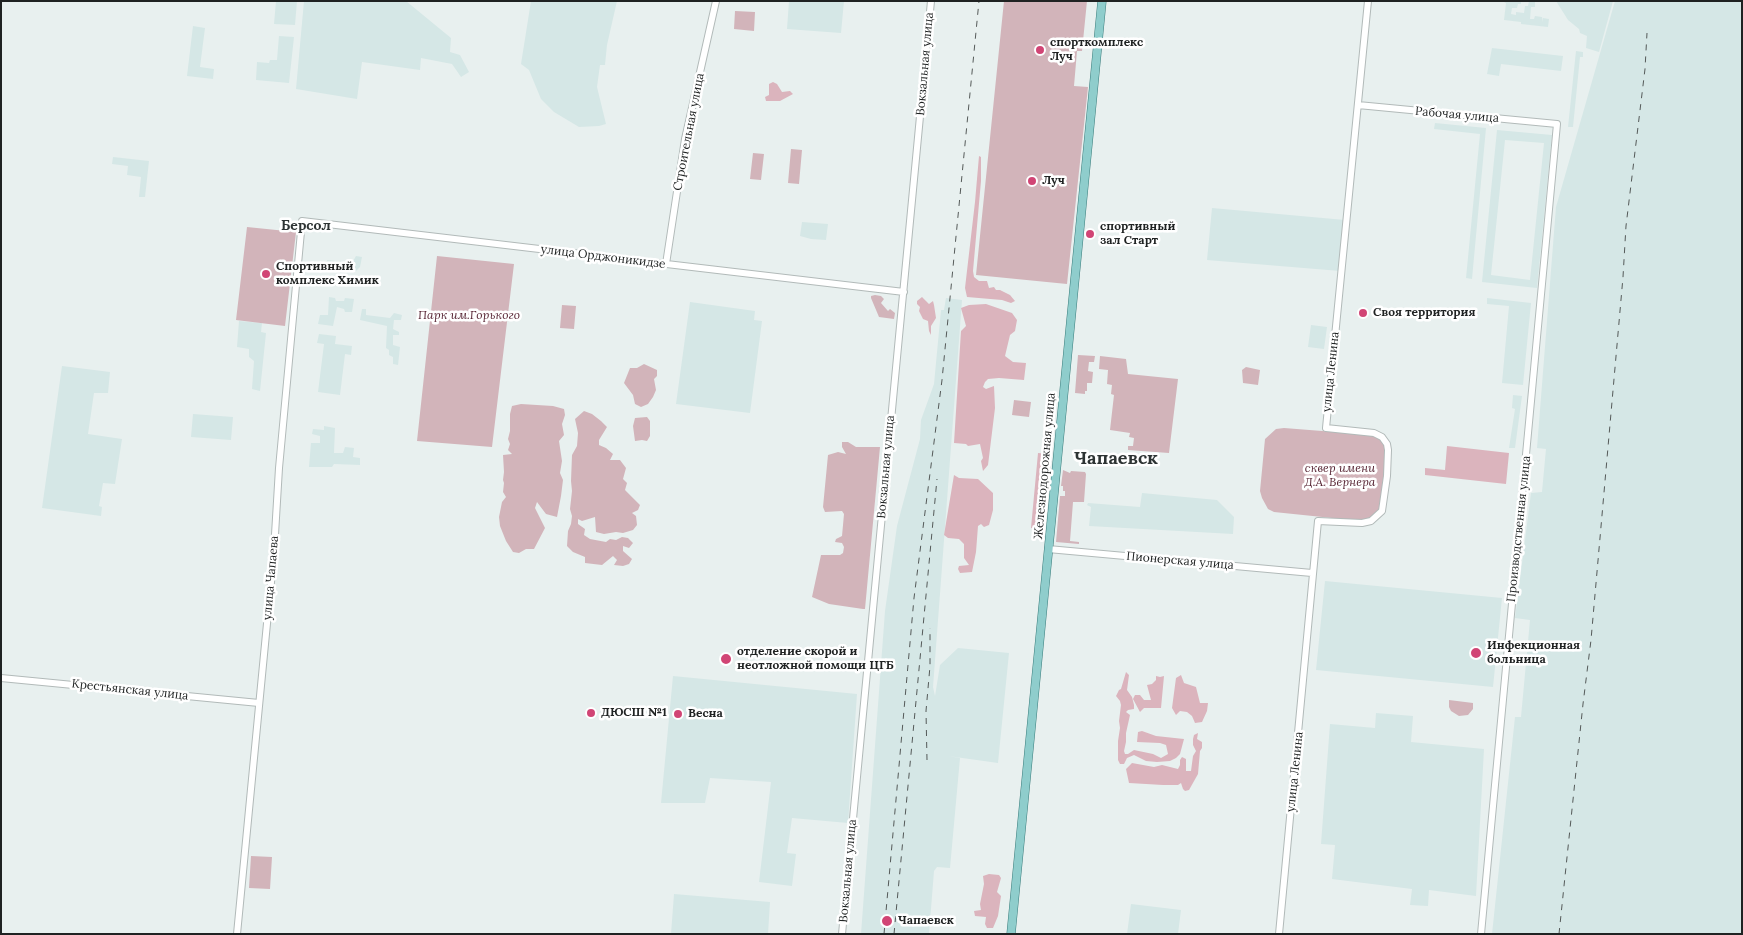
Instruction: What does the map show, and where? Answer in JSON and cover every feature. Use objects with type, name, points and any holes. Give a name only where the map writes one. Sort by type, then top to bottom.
[{"type":"main road","name":"Железнодорожная улица","points":[[1011,934],[1102,1]]},
{"type":"street","name":"Строительная улица","points":[[666,264],[685,139],[716,1]]},
{"type":"street","name":"Вокзальная улица","points":[[842,934],[931,1]]},
{"type":"street","name":"улица Ленина","points":[[1279,934],[1318,521],[1362,524],[1371,521],[1382,511],[1387,476],[1388,450],[1387,444],[1382,437],[1374,433],[1326,428],[1368,1]]},
{"type":"street","name":"Рабочая улица","points":[[1358,105],[1557,124]]},
{"type":"street","name":"Производственная улица","points":[[1481,934],[1557,124]]},
{"type":"street","name":"улица Орджоникидзе","points":[[302,222],[904,292]]},
{"type":"street","name":"улица Чапаева","points":[[238,934],[274,551],[279,468],[302,222]]},
{"type":"street","name":"Пионерская улица","points":[[1048,549],[1312,573]]},
{"type":"street","name":"Крестьянская улица","points":[[1,678],[259,703]]},
{"type":"shaded area","points":[[276,1],[297,1],[295,25],[274,24]]},
{"type":"shaded area","points":[[304,1],[406,1],[451,38],[450,52],[460,55],[469,72],[461,77],[452,64],[421,58],[420,70],[362,62],[357,99],[296,89]]},
{"type":"shaded area","points":[[531,1],[617,1],[607,45],[605,65],[600,65],[597,87],[606,124],[579,127],[554,112],[541,99],[529,70],[521,64]]},
{"type":"shaded area","points":[[789,1],[844,1],[841,33],[787,29]]},
{"type":"shaded area","points":[[1502,1],[1521,1],[1517,8],[1512,8],[1511,14],[1516,15],[1516,12],[1524,13],[1525,6],[1528,6],[1529,1],[1535,1],[1535,7],[1531,7],[1530,19],[1534,19],[1535,16],[1542,17],[1543,22],[1543,18],[1549,19],[1548,27],[1504,20],[1506,3]]},
{"type":"shaded area","points":[[1556,1],[1613,1],[1599,52],[1586,48],[1587,36],[1580,33],[1579,29],[1568,20]]},
{"type":"shaded area","points":[[1615,1],[1742,1],[1742,934],[1492,934],[1515,717],[1521,717],[1530,620],[1515,618],[1531,493],[1542,492],[1546,449],[1537,448],[1556,207]]},
{"type":"shaded area","points":[[193,26],[205,28],[200,67],[214,69],[213,79],[187,76]]},
{"type":"shaded area","points":[[279,36],[294,37],[289,83],[256,80],[257,62],[269,63],[270,60],[277,60]]},
{"type":"shaded area","points":[[1492,48],[1563,56],[1561,71],[1501,64],[1499,76],[1487,74]]},
{"type":"shaded area","points":[[1576,51],[1583,52],[1583,57],[1580,57],[1573,127],[1568,127]]},
{"type":"shaded area","points":[[773,82],[777,84],[782,92],[790,91],[793,94],[780,101],[766,101],[765,97],[769,95],[769,84]]},
{"type":"shaded area","points":[[1435,123],[1486,128],[1472,279],[1466,278],[1480,134],[1434,129]]},
{"type":"shaded area","points":[[1497,130],[1552,135],[1537,288],[1482,282]],"holes":[[[1505,140],[1544,143],[1530,280],[1491,275]]]},
{"type":"shaded area","points":[[979,156],[981,157],[981,181],[974,277],[979,281],[987,281],[989,288],[994,287],[996,290],[1010,295],[1015,301],[1011,303],[1002,300],[967,297],[965,288]]},
{"type":"shaded area","points":[[113,157],[149,161],[145,197],[139,197],[141,177],[127,175],[128,166],[112,164]]},
{"type":"shaded area","points":[[1212,208],[1345,220],[1340,271],[1207,260]]},
{"type":"shaded area","points":[[802,222],[828,224],[826,240],[800,236]]},
{"type":"shaded area","points":[[356,256],[362,257],[360,267],[356,271],[328,268],[327,260],[352,263]]},
{"type":"shaded area","points":[[329,297],[335,298],[336,301],[344,301],[345,298],[354,299],[352,312],[345,312],[344,309],[337,307],[333,326],[318,324],[320,315],[328,315]]},
{"type":"shaded area","points":[[922,297],[929,304],[933,301],[934,305],[936,318],[931,326],[931,335],[928,321],[923,319],[919,311],[920,307],[917,304],[917,301]]},
{"type":"shaded area","points":[[946,298],[962,300],[933,687],[935,696],[940,665],[958,648],[1009,653],[998,763],[948,756],[960,758],[950,868],[937,867],[934,871],[929,934],[861,934],[885,611],[897,526],[920,439],[921,420],[934,384],[941,310],[944,310]]},
{"type":"shaded area","points":[[1487,298],[1531,303],[1523,385],[1502,383],[1509,306],[1487,304]]},
{"type":"shaded area","points":[[690,302],[755,311],[754,320],[762,321],[750,413],[676,404]]},
{"type":"shaded area","points":[[986,304],[1012,313],[1017,320],[1015,331],[1010,335],[1005,356],[1013,362],[1026,363],[1024,380],[988,379],[983,387],[986,389],[994,386],[995,408],[988,465],[983,471],[980,444],[968,446],[966,444],[954,443],[961,331],[966,326],[961,308],[969,305]]},
{"type":"shaded area","points":[[362,309],[366,309],[366,315],[390,318],[394,313],[402,315],[401,320],[394,320],[393,329],[399,332],[399,335],[393,335],[393,345],[400,347],[398,365],[393,364],[393,357],[389,355],[389,350],[386,348],[387,326],[360,320]]},
{"type":"shaded area","points":[[239,321],[262,323],[261,332],[266,333],[260,391],[252,389],[254,361],[249,357],[249,349],[237,347]]},
{"type":"shaded area","points":[[1311,325],[1327,327],[1324,349],[1308,347]]},
{"type":"shaded area","points":[[319,334],[336,336],[335,344],[352,346],[351,355],[345,354],[340,395],[318,392],[324,344],[317,343]]},
{"type":"shaded area","points":[[62,366],[110,372],[108,393],[94,393],[88,434],[122,439],[115,484],[103,483],[99,506],[102,507],[101,516],[42,508]]},
{"type":"shaded area","points":[[1513,395],[1522,396],[1515,448],[1509,448],[1515,409],[1512,408]]},
{"type":"shaded area","points":[[193,414],[233,417],[231,440],[191,437]]},
{"type":"shaded area","points":[[324,426],[335,428],[334,453],[343,453],[345,447],[354,448],[353,457],[360,458],[360,465],[334,464],[332,467],[309,467],[311,443],[320,443],[320,436],[312,434],[313,429],[324,430]]},
{"type":"shaded area","points":[[1447,446],[1509,453],[1506,484],[1425,475],[1425,468],[1445,470]]},
{"type":"shaded area","points":[[1038,453],[1048,454],[1040,529],[1031,528]]},
{"type":"shaded area","points":[[954,475],[959,478],[978,479],[993,493],[993,510],[989,525],[984,527],[981,524],[978,526],[972,572],[960,573],[958,569],[959,566],[969,565],[964,558],[964,544],[959,539],[948,538],[944,535]]},
{"type":"shaded area","points":[[1142,493],[1217,500],[1234,517],[1233,534],[1089,526],[1091,507],[1087,505],[1088,503],[1140,507]]},
{"type":"shaded area","points":[[1325,581],[1502,598],[1493,687],[1316,670]]},
{"type":"shaded area","points":[[1126,672],[1129,675],[1127,690],[1132,697],[1134,709],[1126,712],[1130,715],[1126,733],[1125,754],[1134,750],[1153,754],[1161,758],[1168,754],[1166,745],[1137,742],[1138,732],[1142,731],[1156,736],[1184,739],[1180,754],[1176,758],[1170,761],[1157,762],[1146,761],[1134,755],[1127,758],[1124,764],[1120,764],[1118,760],[1118,741],[1121,705],[1116,696],[1121,689]]},
{"type":"shaded area","points":[[1181,675],[1184,683],[1196,687],[1200,703],[1208,703],[1202,722],[1195,723],[1192,716],[1187,712],[1180,711],[1176,715],[1172,708],[1176,678]]},
{"type":"shaded area","points":[[673,676],[857,694],[848,823],[792,818],[787,853],[796,854],[792,886],[759,882],[771,782],[710,778],[705,803],[661,803]]},
{"type":"shaded area","points":[[1156,676],[1164,676],[1161,708],[1144,708],[1140,712],[1133,699],[1135,695],[1140,695],[1144,700],[1151,700],[1147,685],[1152,684],[1156,680]]},
{"type":"shaded area","points":[[1376,713],[1413,716],[1411,742],[1484,749],[1476,896],[1429,890],[1428,906],[1410,905],[1412,889],[1332,879],[1335,845],[1321,844],[1330,724],[1375,728]]},
{"type":"shaded area","points":[[1198,733],[1197,739],[1202,742],[1202,748],[1200,751],[1198,774],[1189,790],[1185,791],[1181,783],[1178,785],[1163,785],[1129,783],[1126,769],[1132,763],[1154,767],[1162,765],[1178,769],[1182,757],[1186,759],[1186,771],[1191,771],[1193,756],[1196,751],[1193,739],[1194,735]]},
{"type":"shaded area","points":[[989,874],[999,875],[1001,878],[997,892],[1001,896],[998,916],[993,928],[987,928],[985,924],[986,917],[975,916],[974,911],[981,910],[983,876]]},
{"type":"shaded area","points":[[674,894],[770,902],[768,934],[671,934]]},
{"type":"shaded area","points":[[1131,904],[1181,910],[1178,934],[1127,934]]},
{"type":"green space","name":"Луч","points":[[1004,1],[1087,1],[1082,51],[1077,51],[1074,86],[1088,87],[1067,284],[976,275]]},
{"type":"green space","points":[[735,11],[755,12],[754,31],[734,29]]},
{"type":"green space","points":[[791,149],[802,150],[799,184],[788,183]]},
{"type":"green space","points":[[753,153],[764,154],[761,180],[750,179]]},
{"type":"green space","name":"Спортивный комплекс Химик","points":[[247,227],[296,232],[285,326],[236,320]]},
{"type":"green space","name":"Парк им.Горького","points":[[437,256],[514,264],[492,447],[417,441]]},
{"type":"green space","points":[[871,296],[881,296],[884,299],[881,303],[888,311],[890,309],[895,313],[894,319],[879,317],[871,298]]},
{"type":"green space","points":[[562,305],[576,306],[574,329],[560,328]]},
{"type":"green space","points":[[1078,355],[1095,356],[1094,362],[1089,362],[1088,371],[1093,372],[1092,383],[1087,383],[1085,394],[1075,393]]},
{"type":"green space","points":[[1100,356],[1126,359],[1128,374],[1178,379],[1169,453],[1128,450],[1128,446],[1133,446],[1134,438],[1129,437],[1130,433],[1110,430],[1114,395],[1111,394],[1112,385],[1107,384],[1108,370],[1099,369]]},
{"type":"green space","points":[[644,364],[657,370],[657,376],[654,379],[656,390],[653,397],[648,404],[641,407],[635,404],[633,395],[624,383],[630,368],[637,368]]},
{"type":"green space","points":[[1246,367],[1260,370],[1258,385],[1243,383],[1242,370]]},
{"type":"green space","points":[[1014,400],[1031,402],[1029,417],[1012,415]]},
{"type":"green space","points":[[521,404],[553,406],[564,409],[565,415],[562,424],[564,435],[559,441],[562,461],[560,473],[563,480],[557,517],[546,514],[537,502],[535,508],[545,528],[534,549],[526,549],[519,553],[513,552],[506,541],[500,526],[499,517],[502,502],[506,497],[503,492],[503,455],[512,454],[508,450],[510,444],[508,439],[510,414],[512,406]]},
{"type":"green space","points":[[584,411],[592,414],[607,427],[599,440],[599,445],[613,454],[610,460],[620,460],[626,468],[623,479],[627,483],[625,490],[640,505],[638,510],[632,513],[636,516],[637,525],[633,530],[623,533],[604,534],[596,532],[595,517],[582,521],[578,519],[578,524],[585,529],[584,535],[590,539],[606,542],[610,539],[628,538],[633,543],[629,548],[623,546],[623,551],[632,559],[629,564],[623,566],[614,565],[617,560],[613,556],[602,565],[585,563],[585,557],[573,552],[567,546],[572,516],[570,509],[572,455],[577,446],[578,433],[575,419]]},
{"type":"green space","points":[[647,417],[650,421],[650,436],[647,441],[635,441],[633,426],[635,418]]},
{"type":"green space","name":"сквер имени Д.А. Вернера","points":[[1276,429],[1373,435],[1380,439],[1385,445],[1386,458],[1381,508],[1372,518],[1361,521],[1274,512],[1268,509],[1260,491],[1265,439]]},
{"type":"green space","points":[[842,442],[848,442],[856,447],[880,447],[865,609],[829,604],[812,597],[821,555],[840,555],[843,553],[844,547],[842,543],[835,542],[836,539],[842,536],[844,514],[842,511],[825,512],[823,507],[828,455],[838,452],[846,454],[842,447]]},
{"type":"green space","points":[[1063,470],[1070,473],[1071,471],[1085,472],[1086,474],[1084,502],[1073,502],[1070,541],[1079,542],[1079,544],[1056,542],[1060,496],[1065,496],[1063,486],[1061,486]]},
{"type":"green space","points":[[1449,700],[1473,703],[1473,709],[1468,715],[1459,716],[1451,711]]},
{"type":"green space","points":[[251,856],[272,857],[270,889],[249,888]]},
{"type":"railway","points":[[884,934],[914,598],[942,380],[979,1]]},
{"type":"railway","points":[[1559,934],[1591,640],[1626,226],[1645,69],[1647,33]]},
{"type":"railway","points":[[894,934],[937,479]]},
{"type":"railway","points":[[927,760],[926,711],[930,666],[930,628]]},
{"type":"place","name":"спорткомплекс Луч","points":[[1040,50]]},
{"type":"place","name":"Луч","points":[[1032,181]]},
{"type":"place","name":"спортивный зал Старт","points":[[1090,234]]},
{"type":"place","name":"Спортивный комплекс Химик","points":[[266,274]]},
{"type":"place","name":"Своя территория","points":[[1363,313]]},
{"type":"place","name":"Инфекционная больница","points":[[1476,653]]},
{"type":"place","name":"отделение скорой и неотложной помощи ЦГБ","points":[[726,659]]},
{"type":"place","name":"ДЮСШ №1","points":[[591,713]]},
{"type":"place","name":"Весна","points":[[678,714]]},
{"type":"place","name":"Чапаевск","points":[[887,921]]},
{"type":"district","name":"Берсол","points":[[306,226]]},
{"type":"district","name":"Чапаевск","points":[[1116,459]]}]
